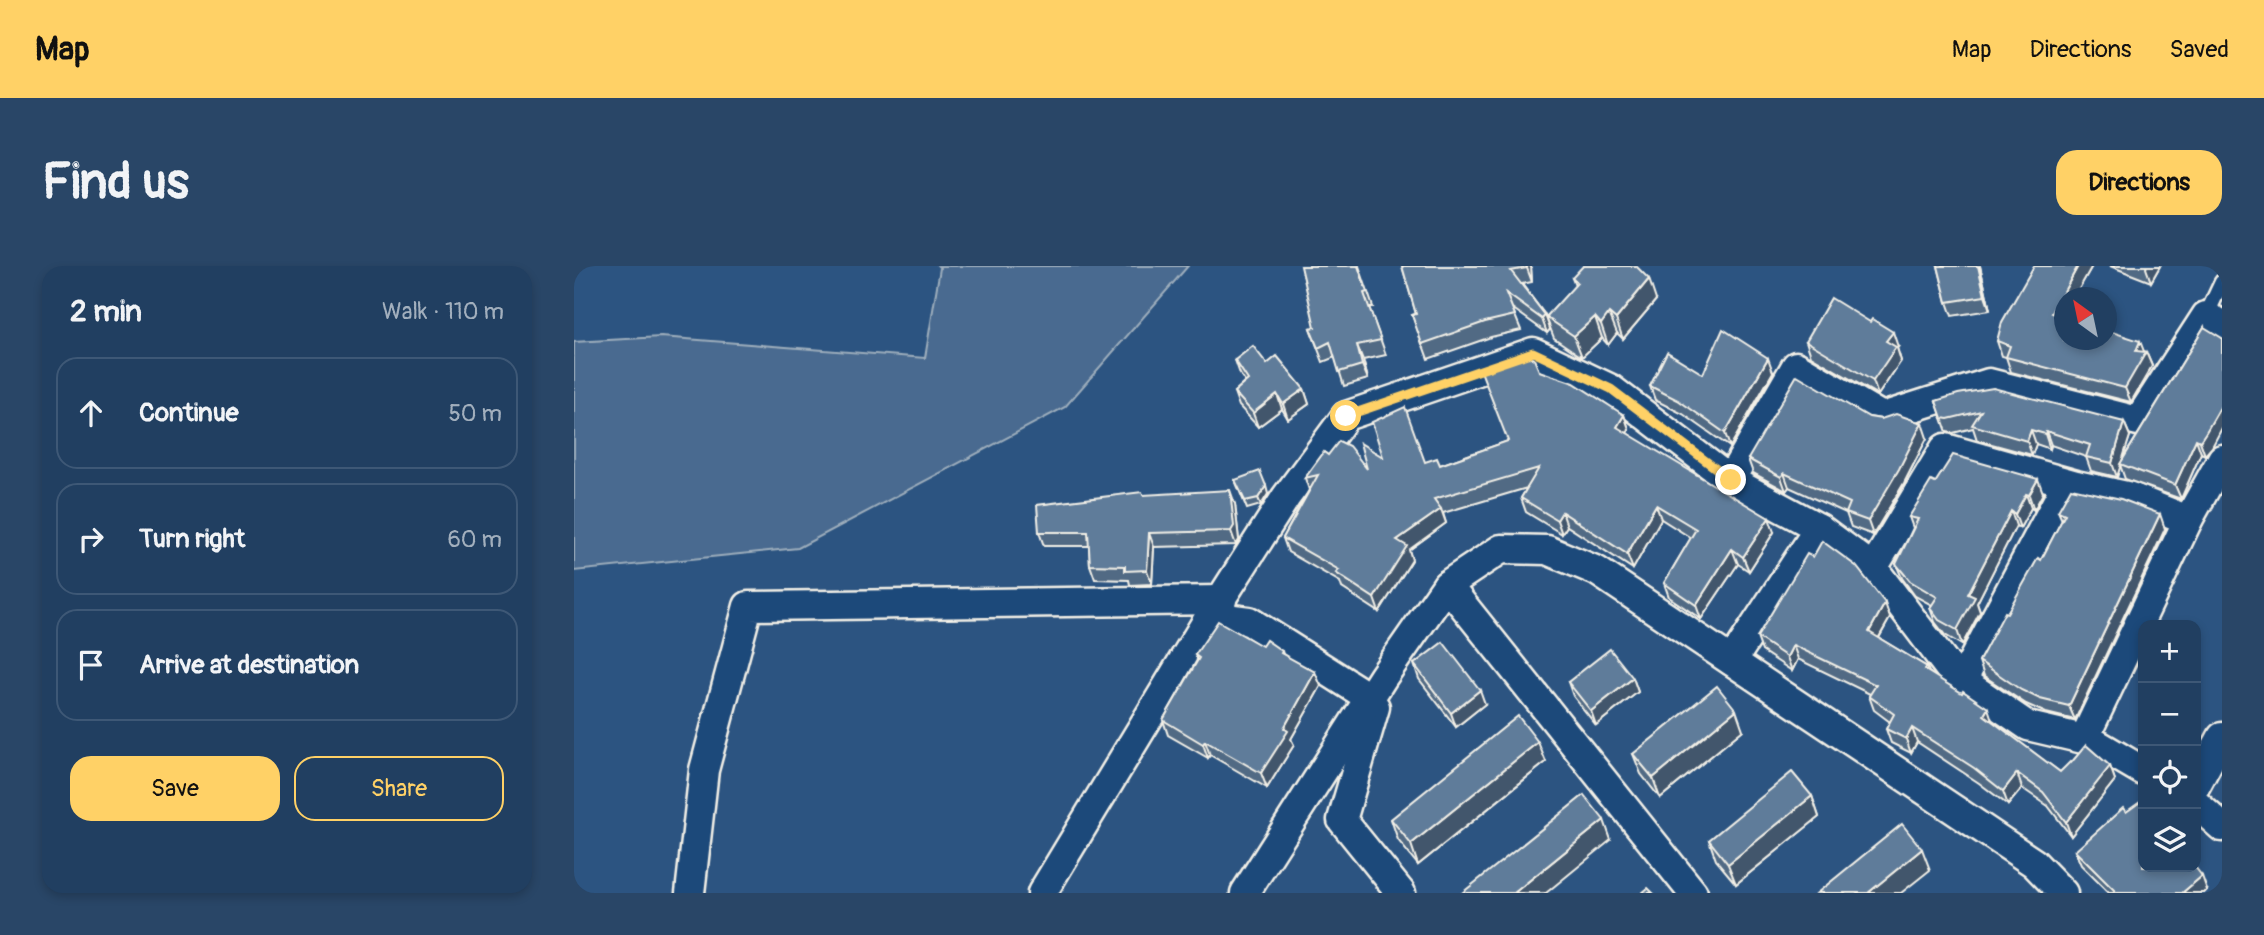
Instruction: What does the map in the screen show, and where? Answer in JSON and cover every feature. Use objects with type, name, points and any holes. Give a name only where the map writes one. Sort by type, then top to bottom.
[{"type":"street","points":[[1731,480],[1796,366],[1882,417],[1989,383],[2138,421],[2214,320]]},
{"type":"street","points":[[1042,893],[1286,498],[1346,416],[1533,352],[1611,389],[1731,480],[1819,528],[1873,568],[1955,676],[1962,681],[2028,726],[2092,741],[2138,768]]},
{"type":"street","points":[[1873,568],[1945,448],[2067,483],[2131,497],[2188,520]]},
{"type":"street","points":[[2084,739],[2188,520],[2222,459]]},
{"type":"street","points":[[1962,681],[2067,483]]},
{"type":"street","points":[[1732,661],[1819,528]]},
{"type":"street","points":[[1245,893],[1376,687],[1447,584],[1501,549],[1547,550],[1597,570],[2034,863],[2063,893]]},
{"type":"street","points":[[1447,584],[1693,893]]},
{"type":"street","points":[[690,893],[704,770],[748,606],[1216,608],[1248,621],[1376,687]]},
{"type":"street","points":[[1376,687],[1342,820],[1401,893]]},
{"type":"street","points":[[2201,776],[2222,737]]},
{"type":"street","points":[[2201,808],[2222,827]]},
{"type":"lane","points":[[2214,320],[2222,282]]},
{"type":"shaded area","points":[[938,266],[1188,266],[1065,407],[798,548],[574,571],[574,342],[661,337],[925,358],[940,268]]},
{"type":"building","points":[[1301,266],[1358,266],[1367,292],[1364,293],[1381,340],[1357,345],[1362,365],[1339,372],[1330,342],[1318,348],[1310,328],[1315,327]]},
{"type":"building","points":[[1402,266],[1527,266],[1511,271],[1545,315],[1542,319],[1506,293],[1515,315],[1485,322],[1422,344],[1412,315],[1416,314]]},
{"type":"building","points":[[1583,266],[1636,266],[1649,279],[1616,319],[1609,313],[1601,324],[1595,317],[1574,336],[1546,317],[1577,283],[1572,278]]},
{"type":"building","points":[[1938,266],[1978,266],[1985,296],[1947,302]]},
{"type":"building","points":[[2034,266],[2078,266],[2066,287],[2054,287],[2054,350],[2117,350],[2117,334],[2140,341],[2136,351],[2146,352],[2125,388],[2006,357],[2010,346],[1997,341],[2002,322]]},
{"type":"building","points":[[1831,298],[1870,322],[1872,319],[1893,332],[1886,341],[1896,347],[1873,381],[1806,341]]},
{"type":"building","points":[[2204,327],[2222,338],[2222,404],[2200,441],[2196,439],[2175,485],[2120,464]]},
{"type":"building","points":[[1723,329],[1768,358],[1725,433],[1678,400],[1650,386],[1667,352],[1703,374]]},
{"type":"building","points":[[1253,346],[1267,364],[1277,356],[1304,389],[1283,404],[1277,394],[1253,413],[1234,392],[1248,380],[1235,360]]},
{"type":"building","points":[[1527,356],[1534,359],[1539,371],[1574,383],[1624,415],[1617,427],[1769,518],[1743,557],[1732,549],[1696,605],[1664,583],[1696,529],[1656,505],[1627,554],[1562,512],[1557,520],[1521,498],[1539,468],[1434,499],[1441,509],[1397,540],[1407,546],[1374,598],[1336,573],[1339,570],[1283,538],[1318,475],[1305,478],[1324,452],[1328,455],[1339,441],[1349,446],[1367,469],[1360,443],[1383,457],[1372,422],[1405,407],[1425,462],[1437,458],[1440,465],[1508,441],[1481,371]]},
{"type":"building","points":[[1797,375],[1869,417],[1881,419],[1896,414],[1922,423],[1868,521],[1846,513],[1850,503],[1784,473],[1781,477],[1748,459]]},
{"type":"building","points":[[1993,388],[2124,422],[2112,463],[2086,457],[2090,445],[2046,431],[2045,434],[2031,430],[2027,441],[1972,425],[1981,411],[1942,418],[1936,401]]},
{"type":"building","points":[[1953,455],[2038,479],[2015,514],[2011,511],[1968,594],[1975,597],[1957,630],[1939,620],[1930,608],[1937,597],[1910,581],[1896,564],[1918,519],[1909,517],[1931,481],[1935,483]]},
{"type":"building","points":[[1260,471],[1266,486],[1258,498],[1245,501],[1235,480]]},
{"type":"building","points":[[2071,488],[2121,499],[2160,514],[2069,706],[2040,699],[2021,690],[1979,661],[2038,558],[2041,560],[2065,514],[2058,511]]},
{"type":"building","points":[[1230,490],[1234,526],[1231,531],[1149,533],[1147,570],[1125,571],[1125,566],[1090,565],[1088,532],[1039,532],[1037,505],[1142,492],[1143,495]]},
{"type":"building","points":[[1822,541],[1856,566],[1885,603],[1869,632],[1988,708],[1984,715],[2060,772],[2086,745],[2110,766],[2066,822],[2043,792],[2017,773],[2003,791],[1974,768],[1912,728],[1906,739],[1886,729],[1894,714],[1869,696],[1876,685],[1793,645],[1787,657],[1757,637],[1807,554],[1813,557]]},
{"type":"building","points":[[1218,621],[1262,646],[1266,640],[1282,651],[1281,653],[1315,672],[1284,728],[1288,731],[1261,773],[1163,720],[1199,658],[1195,655]]},
{"type":"building","points":[[1443,642],[1480,690],[1451,713],[1414,664]]},
{"type":"building","points":[[1610,649],[1633,678],[1591,711],[1568,682]]},
{"type":"building","points":[[1717,686],[1736,710],[1653,778],[1633,754]]},
{"type":"building","points":[[1518,716],[1538,742],[1411,844],[1391,819]]},
{"type":"building","points":[[1792,772],[1812,796],[1728,864],[1709,840]]},
{"type":"building","points":[[1584,795],[1604,820],[1514,893],[1462,893]]},
{"type":"building","points":[[2138,804],[2138,872],[2199,872],[2202,876],[2182,893],[2117,893],[2075,851],[2123,808],[2126,812]]},
{"type":"building","points":[[1902,824],[1922,849],[1868,893],[1817,893]]},
{"type":"route","points":[[1346,416],[1533,352],[1611,389],[1731,480]]}]
